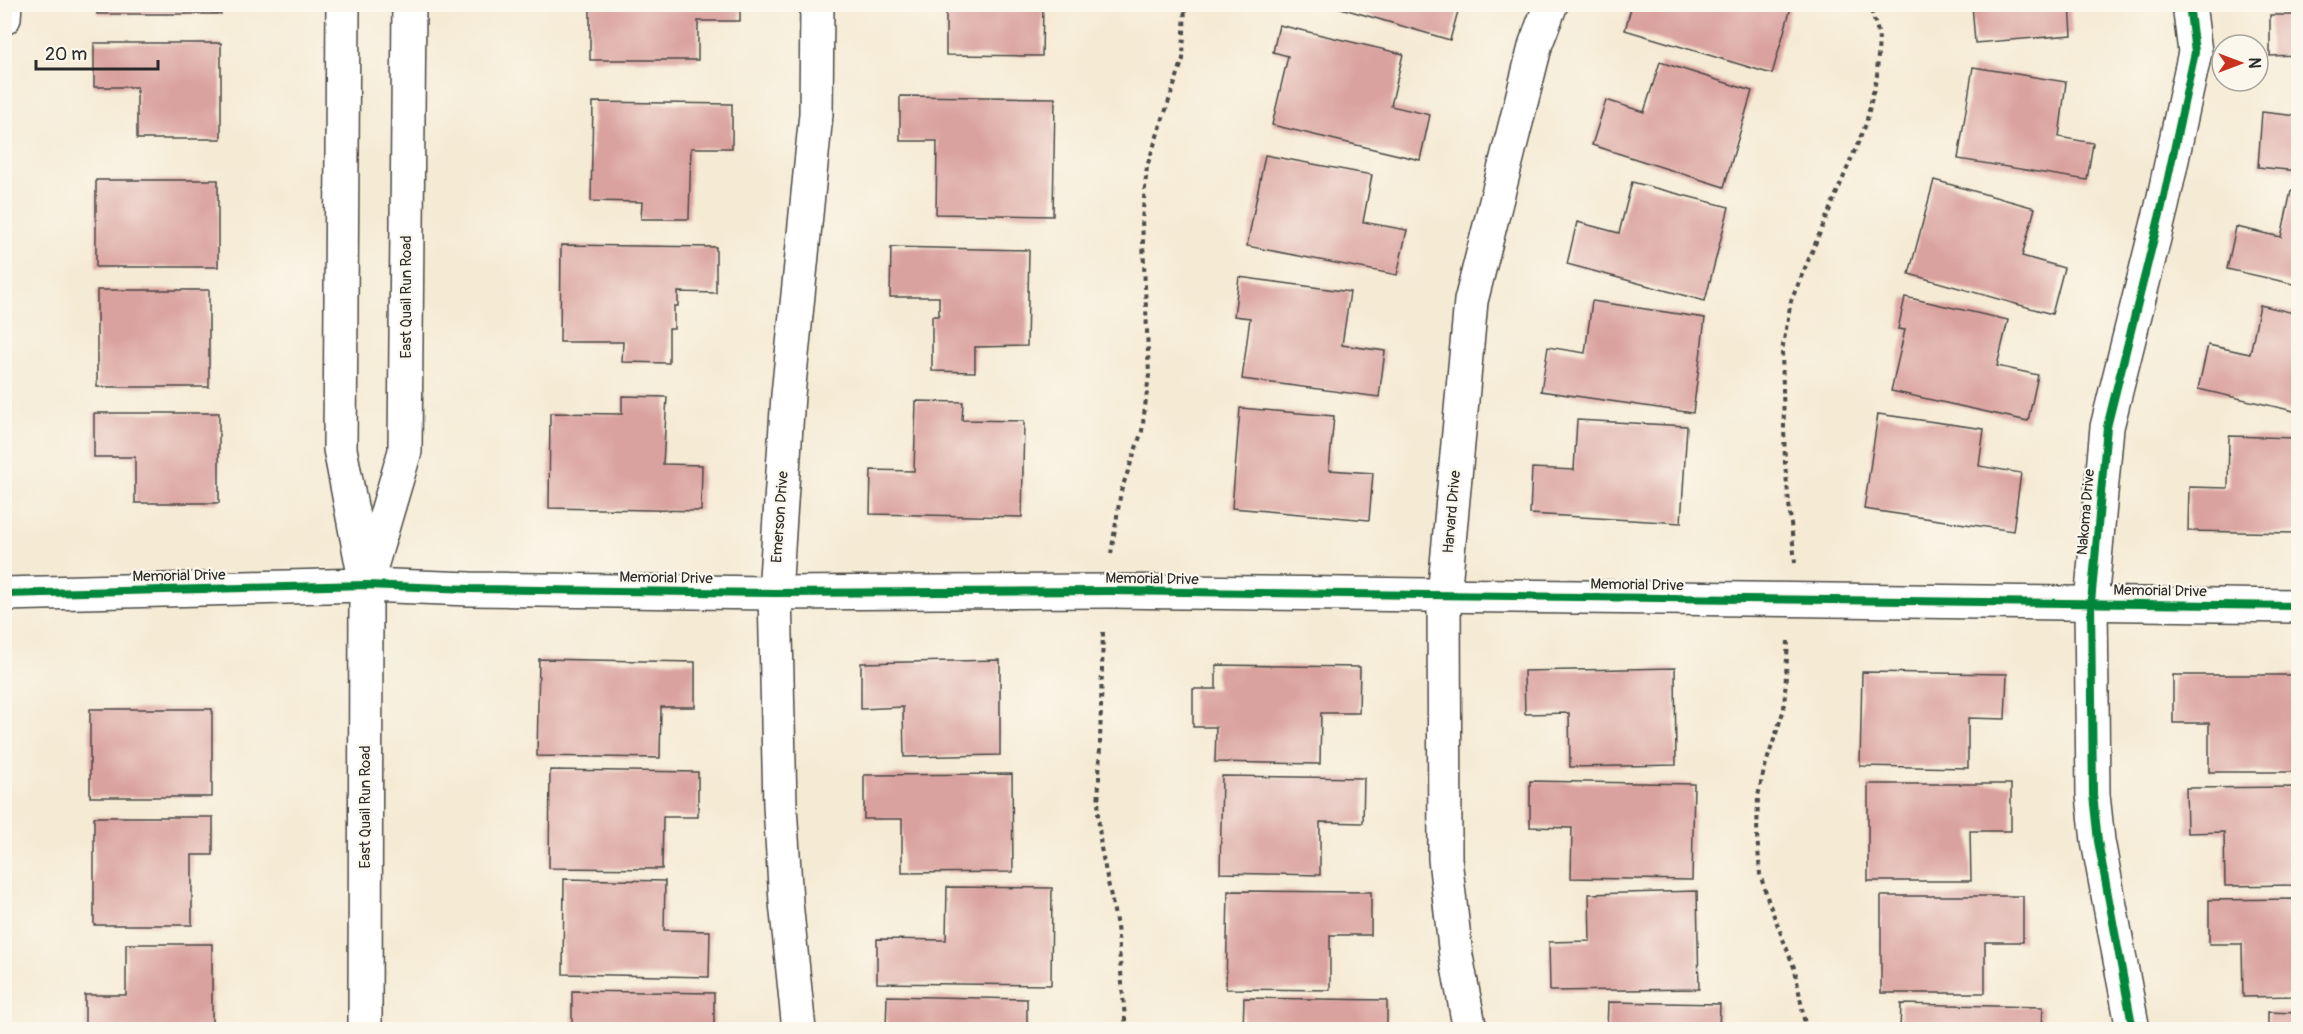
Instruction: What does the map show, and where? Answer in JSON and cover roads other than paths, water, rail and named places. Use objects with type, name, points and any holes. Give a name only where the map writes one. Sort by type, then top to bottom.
[{"type":"street","points":[[4,18],[5,4]]},
{"type":"street","name":"East Quail Run Road","points":[[343,4],[340,449],[366,585],[364,1029]]},
{"type":"street","name":"East Quail Run Road","points":[[366,585],[405,451],[409,4]]},
{"type":"street","name":"Emerson Drive","points":[[799,1029],[780,806],[775,592],[788,395],[816,114],[817,4]]},
{"type":"street","name":"Harvard Drive","points":[[1470,1029],[1456,956],[1445,859],[1444,597],[1471,301],[1536,43],[1551,4]]},
{"type":"street","name":"Nakoma Drive","points":[[2133,1029],[2098,842],[2093,795],[2091,603],[2107,427],[2162,206],[2195,52],[2189,4]]},
{"type":"street","name":"Memorial Drive","points":[[4,594],[366,585],[470,589],[775,592],[1109,591],[2298,606]]}]
